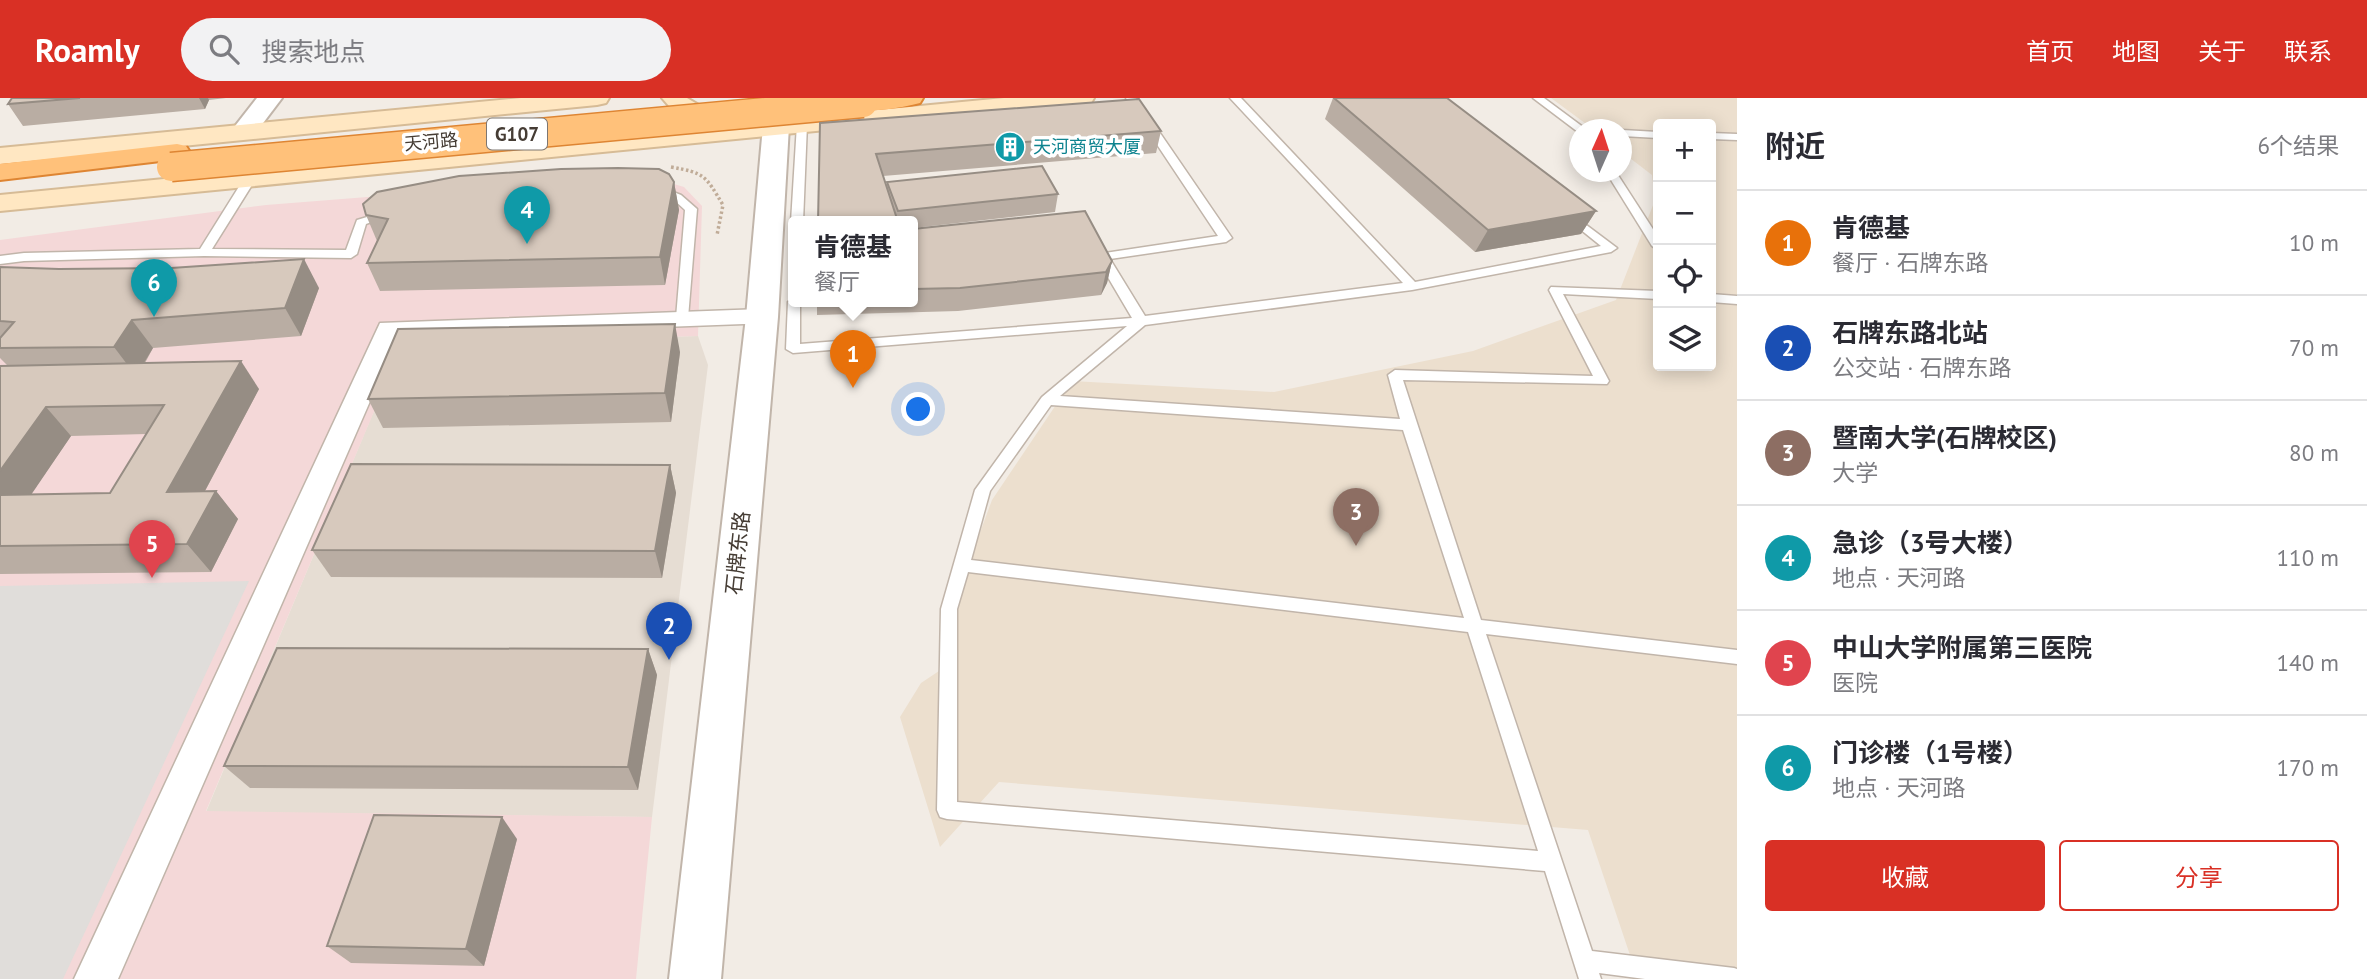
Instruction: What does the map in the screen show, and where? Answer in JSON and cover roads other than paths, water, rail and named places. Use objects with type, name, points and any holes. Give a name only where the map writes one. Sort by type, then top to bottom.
[{"type":"highway","name":"天河路","points":[[0,186],[174,159],[911,98]]},
{"type":"highway","name":"天河路","points":[[0,172],[784,116]]},
{"type":"main road","points":[[398,116],[479,98]]},
{"type":"main road","points":[[0,156],[245,130],[597,98]]},
{"type":"main road","points":[[616,98],[622,142]]},
{"type":"main road","points":[[674,98],[683,108],[711,120],[1082,98]]},
{"type":"main road","points":[[426,160],[451,137],[453,124],[445,112]]},
{"type":"main road","points":[[0,203],[622,142],[784,116]]},
{"type":"street","points":[[245,130],[270,98]]},
{"type":"street","name":"石牌东路","points":[[695,979],[778,309],[784,116]]},
{"type":"street","points":[[96,979],[389,329],[682,318],[778,309]]},
{"type":"lane","points":[[1131,98],[1226,238],[1102,257],[1140,321]]},
{"type":"lane","points":[[1235,98],[1412,286]]},
{"type":"lane","points":[[1538,98],[1569,121]]},
{"type":"lane","points":[[784,116],[796,216]]},
{"type":"lane","points":[[1632,134],[1653,135]]},
{"type":"lane","points":[[1716,136],[1737,137]]},
{"type":"lane","points":[[204,252],[251,177]]},
{"type":"lane","points":[[1617,182],[1657,245]]},
{"type":"lane","points":[[647,185],[677,197],[691,209],[682,318]]},
{"type":"lane","points":[[778,309],[793,349],[1140,321],[1412,286],[1611,248],[1556,205]]},
{"type":"lane","points":[[0,260],[204,252],[351,254],[361,222],[399,211]]},
{"type":"lane","points":[[1653,295],[1555,290],[1602,381],[1395,375],[1587,970],[1734,979]]},
{"type":"lane","points":[[1716,298],[1737,300]]},
{"type":"lane","points":[[1140,321],[1047,400],[983,490],[949,609],[947,810],[1552,862]]},
{"type":"lane","points":[[1047,400],[1409,425]]},
{"type":"lane","points":[[961,565],[1737,657]]},
{"type":"place","name":"天河商贸大厦","points":[[1010,147]]},
{"type":"place","name":"急诊（3号大楼）","points":[[527,244]]},
{"type":"place","name":"门诊楼（1号楼）","points":[[154,317]]},
{"type":"place","name":"肯德基","points":[[853,388]]},
{"type":"place","name":"暨南大学(石牌校区)","points":[[1356,546]]},
{"type":"place","name":"中山大学附属第三医院","points":[[152,578]]},
{"type":"place","name":"石牌东路北站","points":[[669,660]]}]
